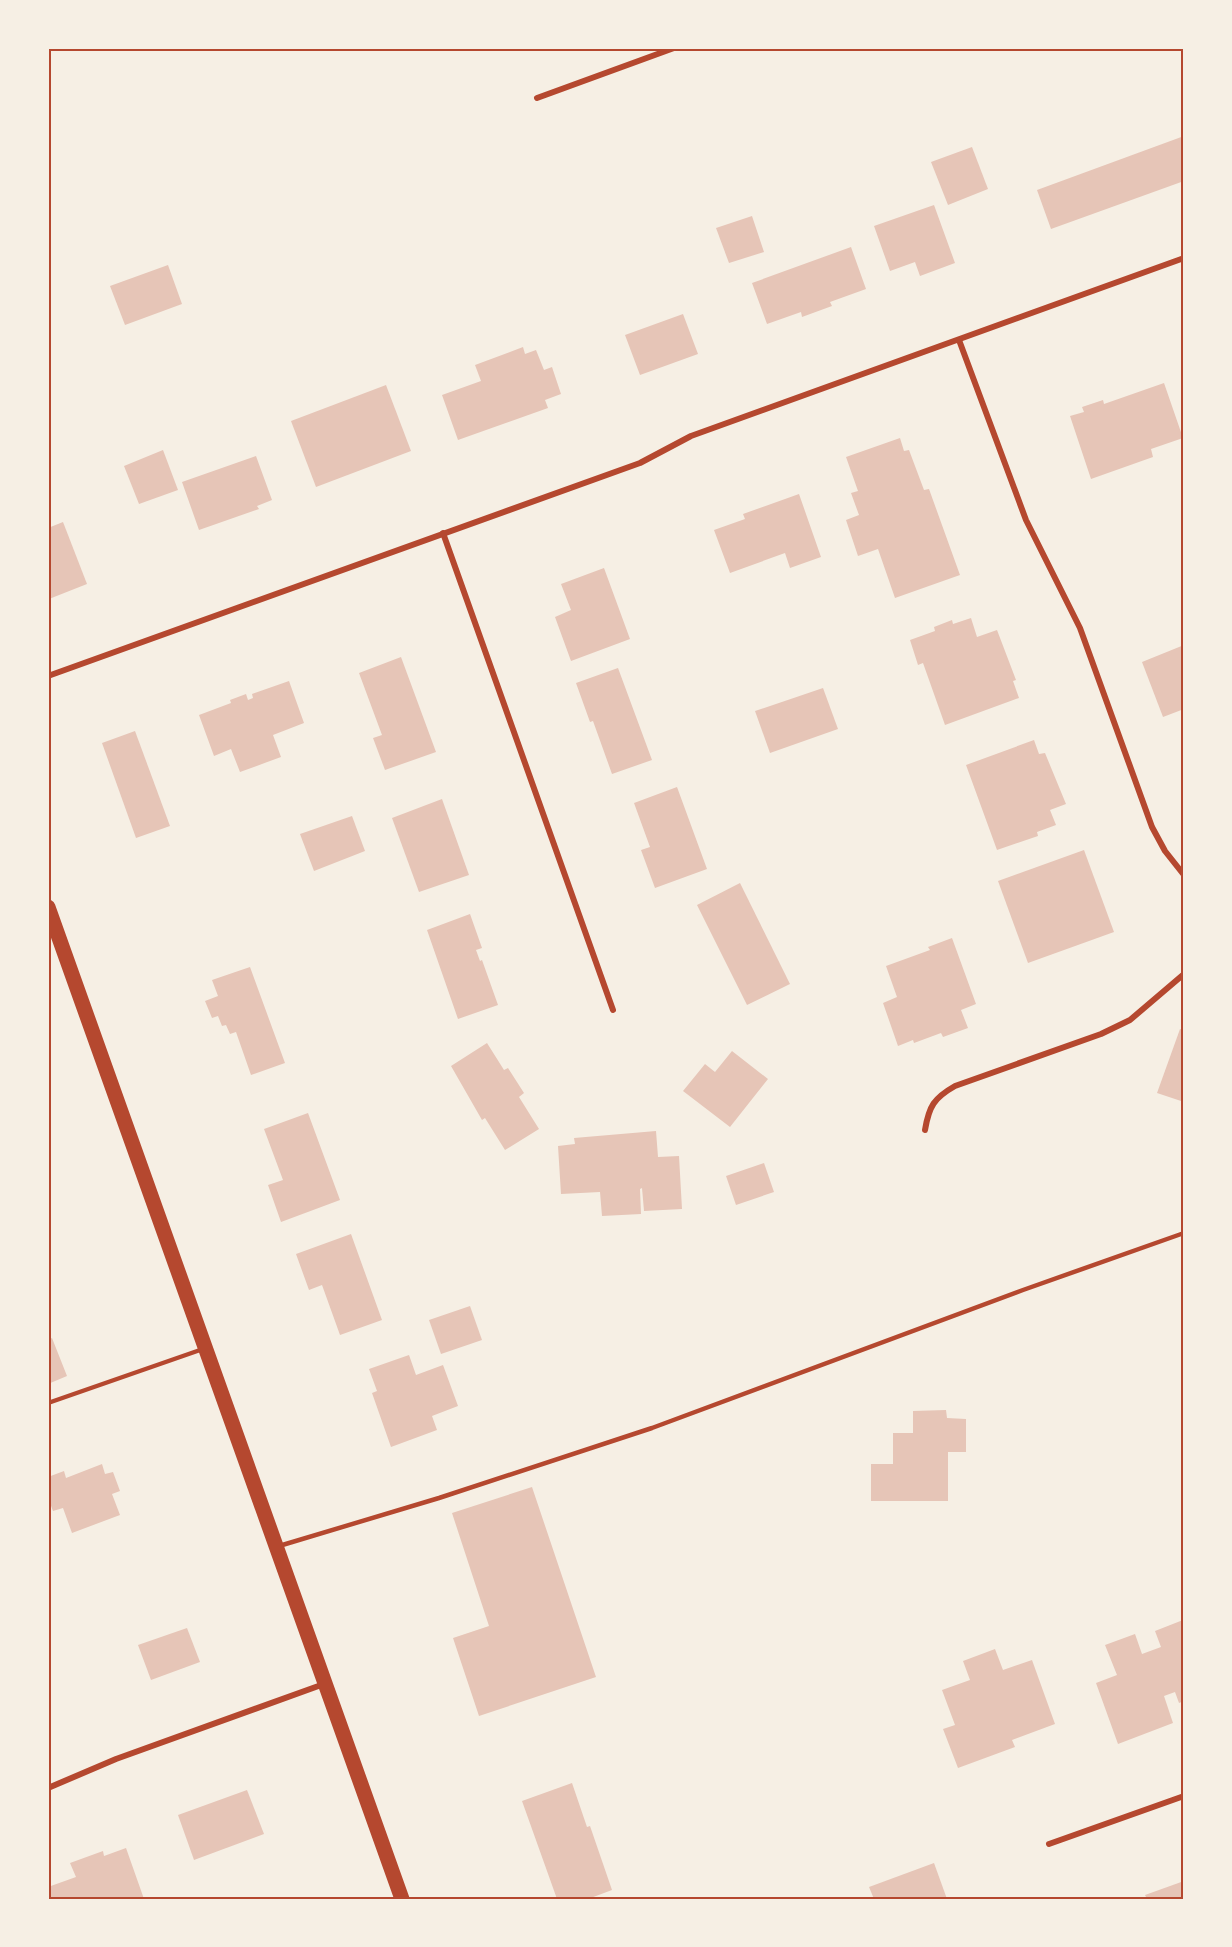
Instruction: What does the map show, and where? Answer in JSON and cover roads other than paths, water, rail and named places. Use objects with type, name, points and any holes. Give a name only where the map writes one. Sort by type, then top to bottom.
[{"type":"main road","points":[[48,908],[402,1899]]},
{"type":"street","points":[[537,99],[674,48]]},
{"type":"street","points":[[48,676],[640,462],[691,436],[1184,258]]},
{"type":"street","points":[[959,340],[1026,520],[1080,628],[1152,827],[1165,851],[1184,875]]},
{"type":"street","points":[[443,533],[613,1010]]},
{"type":"street","points":[[925,1130],[927,1116],[933,1102],[943,1093],[955,1086],[1101,1034],[1130,1020],[1184,974]]},
{"type":"street","points":[[48,1788],[116,1759],[325,1684]]},
{"type":"street","points":[[1049,1844],[1184,1796]]},
{"type":"lane","points":[[276,1547],[439,1498],[652,1428],[1023,1290],[1184,1233]]},
{"type":"lane","points":[[48,1403],[205,1348]]}]
